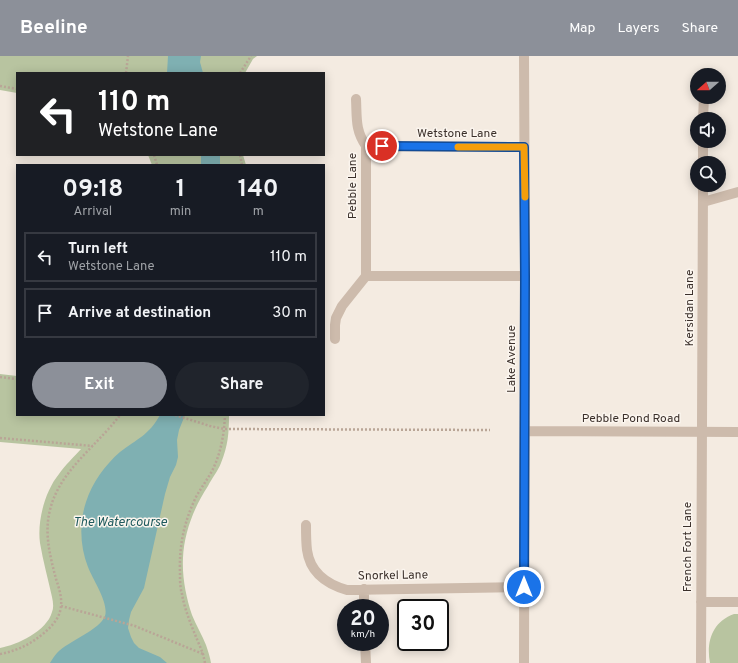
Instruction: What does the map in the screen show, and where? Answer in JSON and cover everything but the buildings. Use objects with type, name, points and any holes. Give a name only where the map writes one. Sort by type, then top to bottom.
[{"type":"street","name":"Lake Avenue","points":[[524,56],[524,663]]},
{"type":"street","name":"Pebble Lane","points":[[356,99],[357,124],[360,136],[366,146],[366,276]]},
{"type":"street","name":"Wetstone Lane","points":[[366,146],[524,147]]},
{"type":"street","name":"Kersidan Lane","points":[[702,432],[703,192]]},
{"type":"street","points":[[703,202],[738,192]]},
{"type":"street","points":[[335,339],[336,318],[342,306],[366,276],[525,276]]},
{"type":"street","name":"Pebble Pond Road","points":[[525,431],[738,432]]},
{"type":"street","name":"French Fort Lane","points":[[701,663],[702,432]]},
{"type":"street","name":"Snorkel Lane","points":[[306,525],[307,551],[311,563],[317,573],[326,581],[347,590],[524,587]]},
{"type":"street","points":[[364,589],[364,599]]},
{"type":"street","points":[[701,602],[738,602]]},
{"type":"street","points":[[365,651],[366,663]]},
{"type":"path","points":[[126,72],[128,56]]},
{"type":"path","points":[[241,72],[251,56]]},
{"type":"path","points":[[0,86],[16,89]]},
{"type":"path","points":[[0,377],[16,379]]},
{"type":"path","points":[[0,654],[21,648],[35,640],[54,623],[60,614],[61,597],[50,553],[47,524],[54,496],[62,481],[72,468],[119,416]]},
{"type":"path","points":[[178,416],[224,429],[490,430]]},
{"type":"path","points":[[205,663],[181,594],[181,545],[183,532],[197,495],[220,454],[225,416]]},
{"type":"path","points":[[0,438],[93,446]]},
{"type":"path","points":[[61,606],[135,626],[203,654]]},
{"type":"green space","points":[[0,56],[257,56],[253,59],[246,72],[16,72],[16,93],[0,90]]},
{"type":"green space","points":[[148,156],[243,156],[246,164],[152,164]]},
{"type":"green space","points":[[0,374],[16,376],[16,416],[229,416],[228,439],[225,451],[218,469],[194,511],[185,539],[183,558],[184,580],[188,601],[192,615],[206,645],[211,663],[0,663],[0,648],[15,644],[38,631],[49,619],[52,612],[53,601],[40,543],[39,534],[41,516],[46,498],[54,481],[64,467],[81,449],[0,442]]},
{"type":"green space","points":[[734,614],[738,614],[738,663],[710,663],[709,648],[712,634],[720,622]]},
{"type":"water","points":[[168,56],[201,56],[200,62],[203,72],[167,72]]},
{"type":"water","points":[[201,156],[220,156],[220,164],[201,164]]},
{"type":"water","name":"The Watercourse","points":[[159,416],[185,416],[177,440],[178,457],[165,494],[144,588],[131,612],[128,628],[134,643],[139,648],[160,657],[167,663],[50,663],[56,654],[68,644],[91,631],[102,621],[105,616],[106,611],[103,598],[85,559],[81,535],[84,510],[95,481],[120,452],[147,432]]},
{"type":"slow traffic","points":[[458,147],[524,147],[525,197]]},
{"type":"route","points":[[382,146],[524,147],[524,587]]}]
